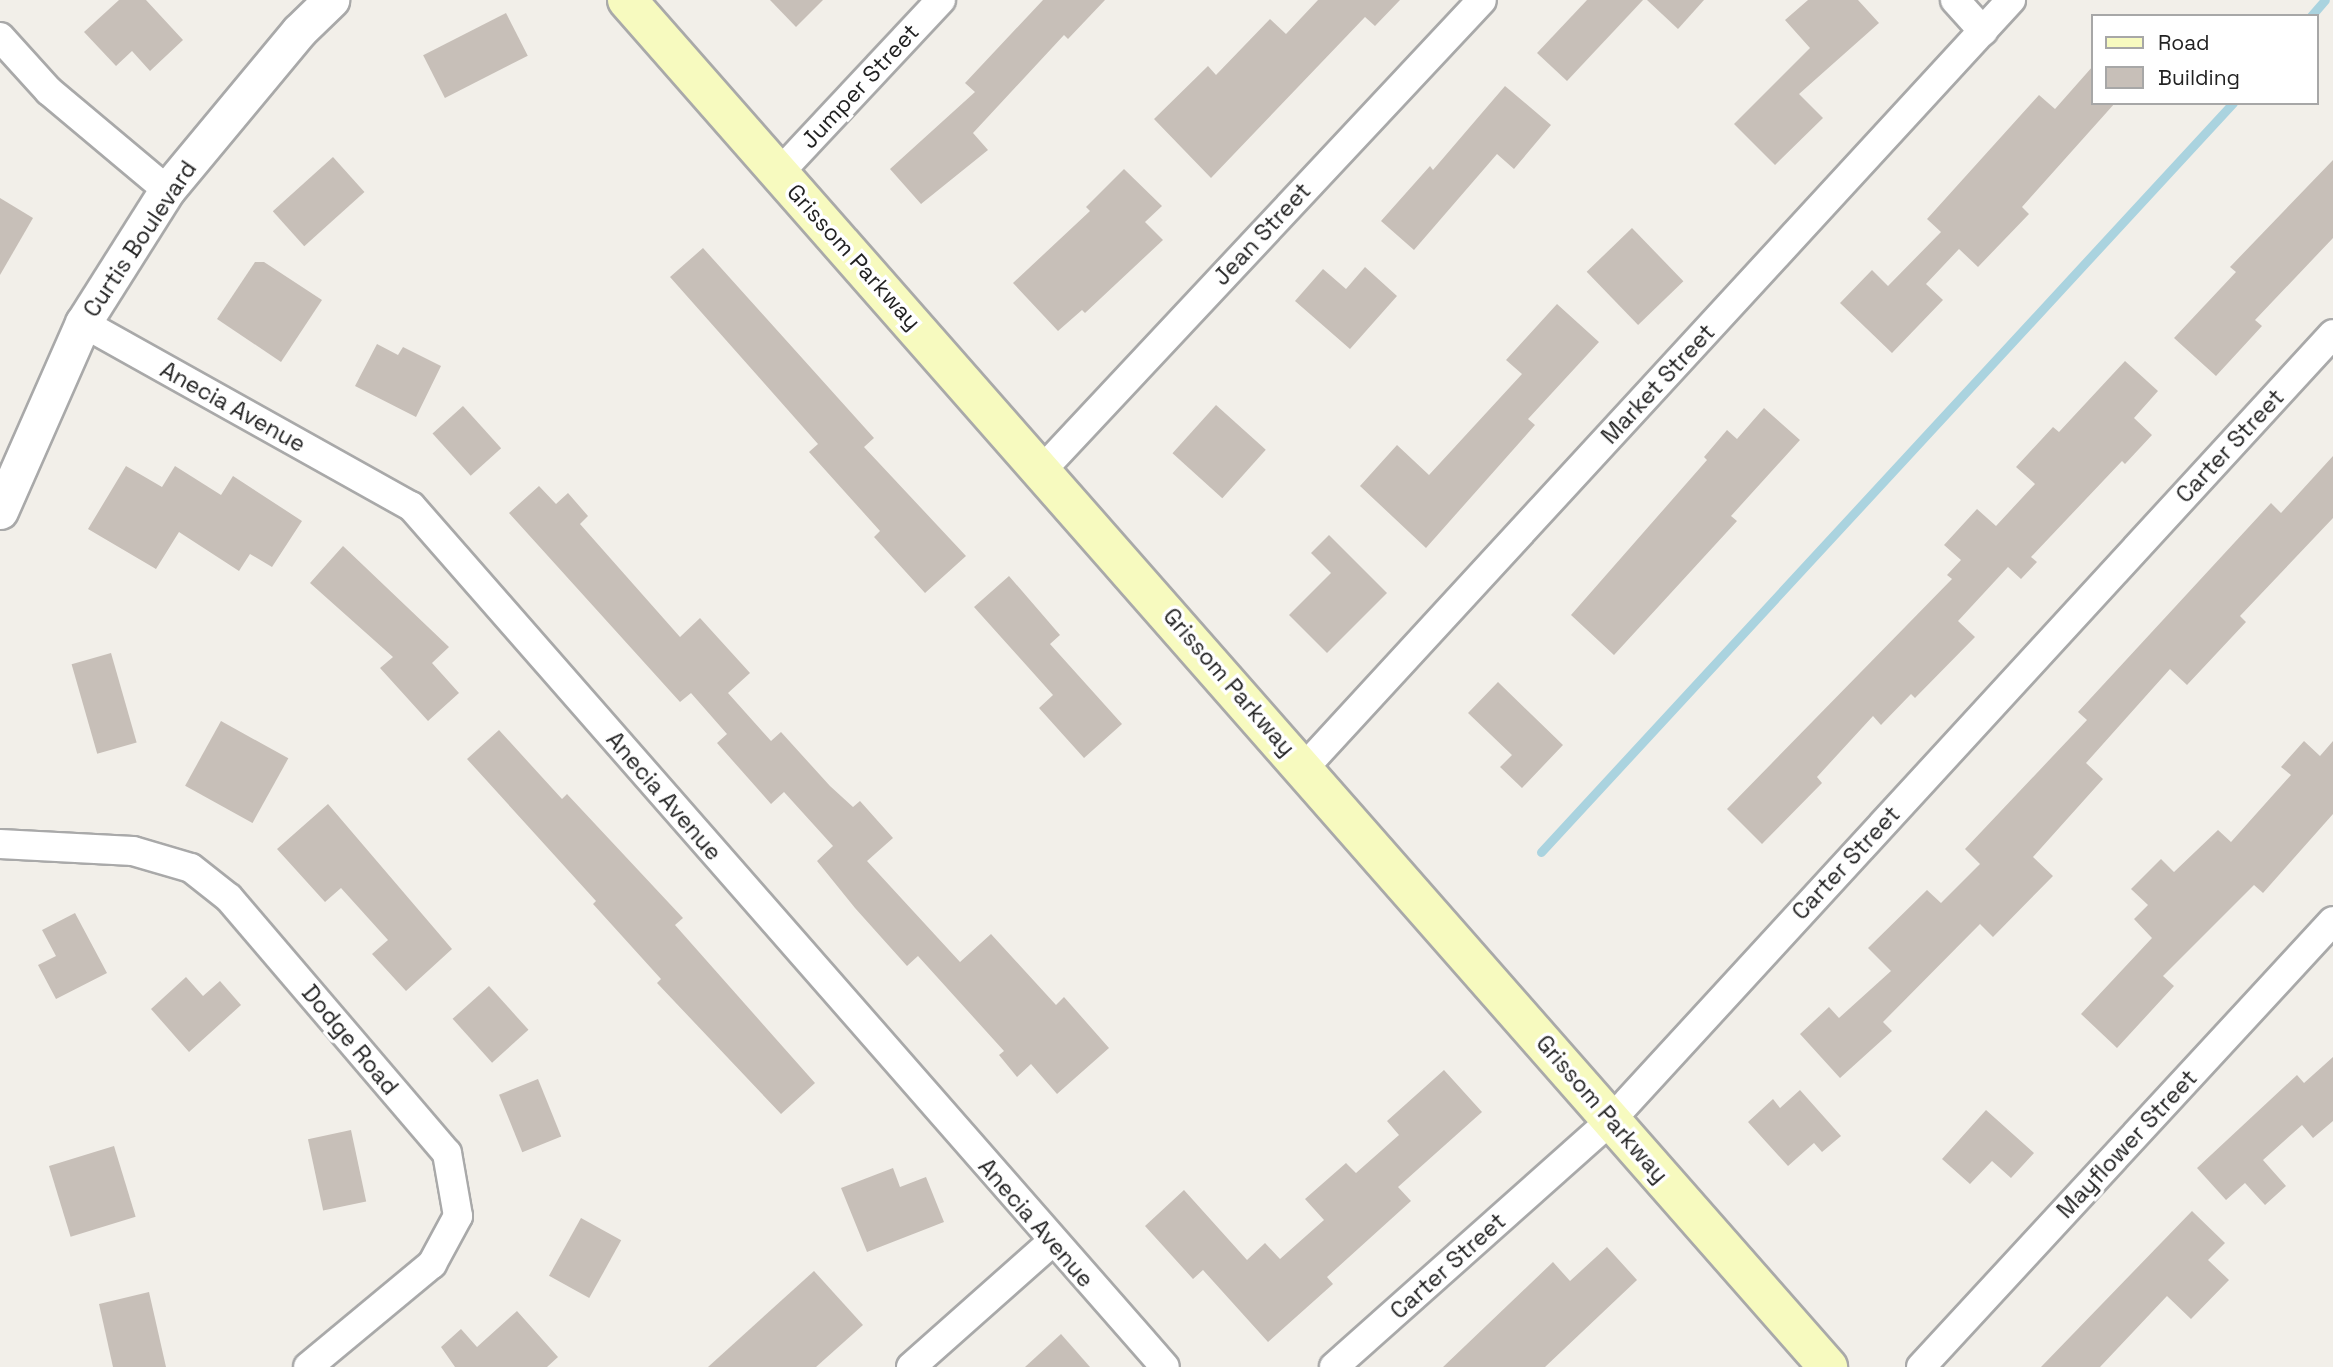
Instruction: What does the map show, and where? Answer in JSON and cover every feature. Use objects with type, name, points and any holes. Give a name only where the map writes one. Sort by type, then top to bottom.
[{"type":"main road","name":"Grissom Parkway","points":[[627,0],[1043,469],[1828,1367]]},
{"type":"street","name":"Curtis Boulevard","points":[[1,503],[83,323],[167,190],[299,31],[331,0]]},
{"type":"street","name":"Jumper Street","points":[[779,173],[941,0]]},
{"type":"street","name":"Jean Street","points":[[1043,469],[1482,0]]},
{"type":"street","points":[[1955,0],[1983,31]]},
{"type":"street","name":"Market Street","points":[[1304,768],[2011,0]]},
{"type":"street","points":[[0,37],[49,91],[167,190]]},
{"type":"street","name":"Anecia Avenue","points":[[83,323],[411,506],[1052,1242],[1165,1367]]},
{"type":"street","name":"Carter Street","points":[[1334,1367],[1611,1120],[2333,334]]},
{"type":"street","name":"Dodge Road","points":[[0,844],[133,851],[191,868],[229,898],[447,1153],[458,1216],[432,1264],[308,1367]]},
{"type":"street","name":"Mayflower Street","points":[[1922,1367],[2333,921]]},
{"type":"street","points":[[911,1367],[1052,1242]]},
{"type":"building","points":[[119,0],[146,0],[183,40],[150,71],[132,51],[116,66],[84,32]]},
{"type":"building","points":[[770,0],[823,0],[796,27]]},
{"type":"building","points":[[1043,0],[1105,0],[1068,39],[1064,35],[973,133],[988,150],[921,204],[890,169],[975,92],[965,83]]},
{"type":"building","points":[[1318,0],[1400,0],[1375,26],[1365,17],[1211,178],[1154,119],[1208,66],[1216,75],[1270,19],[1286,34]]},
{"type":"building","points":[[1587,0],[1643,0],[1567,81],[1537,53]]},
{"type":"building","points":[[1647,0],[1704,0],[1678,29]]},
{"type":"building","points":[[1808,0],[1858,0],[1879,23],[1799,94],[1823,118],[1775,165],[1734,124],[1810,48],[1785,20]]},
{"type":"building","points":[[506,13],[528,56],[445,98],[423,55]]},
{"type":"building","points":[[2092,67],[2092,105],[2113,105],[2022,207],[2029,214],[1978,267],[1959,249],[1926,284],[1943,300],[1892,353],[1840,303],[1872,270],[1888,286],[1941,232],[1927,219],[2039,95],[2055,109]]},
{"type":"building","points":[[1505,86],[1551,125],[1514,169],[1497,154],[1414,250],[1381,221],[1430,166],[1433,170]]},
{"type":"building","points":[[333,157],[364,192],[304,246],[273,211]]},
{"type":"building","points":[[2333,160],[2333,238],[2255,320],[2262,326],[2216,376],[2174,338],[2236,272],[2230,267]]},
{"type":"building","points":[[1124,169],[1162,206],[1145,222],[1163,240],[1085,313],[1082,310],[1058,331],[1013,283],[1090,211],[1086,207]]},
{"type":"building","points":[[0,198],[33,218],[0,275]]},
{"type":"building","points":[[1632,228],[1683,281],[1638,325],[1587,272]]},
{"type":"building","points":[[703,248],[874,438],[864,447],[966,556],[925,593],[874,537],[880,531],[809,452],[818,444],[670,277]]},
{"type":"building","points":[[255,262],[264,262],[322,300],[281,362],[217,319]]},
{"type":"building","points":[[1365,267],[1397,296],[1350,349],[1295,301],[1323,269],[1346,289]]},
{"type":"building","points":[[1557,304],[1599,342],[1528,419],[1535,425],[1426,548],[1360,486],[1397,445],[1429,475],[1522,374],[1506,360]]},
{"type":"building","points":[[377,344],[398,355],[403,347],[441,366],[416,417],[355,386]]},
{"type":"building","points":[[2125,361],[2158,391],[2134,418],[2152,435],[2125,464],[2122,461],[2031,557],[2037,562],[2021,579],[2008,567],[1958,621],[1975,637],[1915,698],[1911,694],[1881,725],[1873,716],[1817,777],[1822,783],[1762,844],[1727,809],[1952,579],[1947,575],[1961,560],[1944,545],[1977,509],[1996,526],[2035,484],[2016,467],[2053,427],[2059,432]]},
{"type":"building","points":[[1216,405],[1266,450],[1222,498],[1173,453]]},
{"type":"building","points":[[463,406],[501,448],[471,476],[433,433]]},
{"type":"building","points":[[1764,408],[1800,440],[1731,516],[1737,521],[1614,655],[1571,615],[1707,460],[1704,457],[1727,430],[1737,439]]},
{"type":"building","points":[[2333,456],[2333,518],[2240,616],[2246,622],[2187,685],[2170,669],[2086,763],[2103,779],[2033,857],[2053,876],[1993,937],[1980,924],[1883,1022],[1892,1031],[1840,1078],[1800,1034],[1829,1007],[1839,1018],[1891,971],[1868,948],[1927,890],[1941,903],[1980,864],[1965,849],[2087,720],[2078,712],[2271,503],[2281,513]]},
{"type":"building","points":[[126,466],[162,487],[175,466],[221,495],[233,476],[302,521],[272,567],[250,554],[239,571],[179,532],[156,569],[88,529]]},
{"type":"building","points":[[539,486],[556,504],[568,493],[588,516],[580,524],[680,637],[700,618],[750,673],[728,693],[771,741],[781,732],[830,786],[853,807],[860,801],[893,838],[867,861],[960,962],[991,934],[1056,1005],[1064,997],[1109,1048],[1057,1094],[1031,1064],[1017,1077],[999,1055],[1004,1051],[918,956],[907,966],[817,861],[833,846],[784,792],[771,804],[717,743],[727,734],[691,693],[680,702],[509,513]]},
{"type":"building","points":[[1329,535],[1387,593],[1327,653],[1289,615],[1331,573],[1311,553]]},
{"type":"building","points":[[343,546],[449,647],[432,663],[459,693],[428,721],[380,668],[393,657],[310,583]]},
{"type":"building","points":[[1009,576],[1060,635],[1050,644],[1122,724],[1084,758],[1039,708],[1053,695],[974,607]]},
{"type":"building","points":[[111,653],[137,742],[97,754],[72,664]]},
{"type":"building","points":[[1498,682],[1563,745],[1522,788],[1500,767],[1512,755],[1468,713]]},
{"type":"building","points":[[221,721],[288,758],[252,823],[185,786]]},
{"type":"building","points":[[499,730],[562,799],[567,794],[683,918],[675,925],[815,1083],[781,1114],[657,983],[661,979],[593,904],[596,901],[467,759]]},
{"type":"building","points":[[2304,741],[2320,756],[2333,741],[2333,814],[2263,893],[2254,885],[2163,976],[2174,986],[2117,1048],[2081,1014],[2152,938],[2134,919],[2148,905],[2131,889],[2161,859],[2174,872],[2218,830],[2231,842],[2291,775],[2281,767]]},
{"type":"building","points":[[328,804],[452,949],[406,991],[372,954],[388,940],[341,888],[325,902],[277,849]]},
{"type":"building","points":[[75,913],[107,973],[56,999],[38,965],[56,956],[42,930]]},
{"type":"building","points":[[186,977],[203,996],[220,981],[241,1005],[189,1052],[151,1009]]},
{"type":"building","points":[[489,986],[528,1030],[492,1063],[453,1019]]},
{"type":"building","points":[[2333,1057],[2333,1121],[2313,1138],[2302,1125],[2263,1160],[2286,1186],[2265,1205],[2245,1183],[2226,1200],[2197,1168],[2297,1075],[2304,1083]]},
{"type":"building","points":[[1444,1070],[1482,1112],[1398,1187],[1411,1201],[1327,1277],[1333,1284],[1268,1342],[1203,1270],[1193,1279],[1145,1226],[1184,1190],[1247,1260],[1265,1243],[1280,1259],[1324,1220],[1305,1199],[1346,1163],[1356,1173],[1399,1135],[1387,1121]]},
{"type":"building","points":[[538,1079],[561,1136],[522,1152],[499,1095]]},
{"type":"building","points":[[1800,1090],[1841,1136],[1822,1152],[1814,1143],[1788,1166],[1748,1122],[1773,1099],[1780,1108]]},
{"type":"building","points":[[1986,1110],[2034,1153],[2011,1178],[1992,1161],[1970,1184],[1942,1159]]},
{"type":"building","points":[[351,1130],[366,1201],[323,1211],[308,1139]]},
{"type":"building","points":[[114,1146],[136,1217],[71,1237],[49,1166]]},
{"type":"building","points":[[893,1168],[900,1187],[926,1177],[944,1222],[867,1252],[841,1188]]},
{"type":"building","points":[[2192,1211],[2225,1243],[2208,1260],[2229,1280],[2191,1319],[2167,1296],[2100,1367],[2041,1367]]},
{"type":"building","points":[[581,1218],[621,1240],[589,1298],[549,1276]]},
{"type":"building","points":[[1607,1247],[1637,1280],[1545,1367],[1443,1367],[1553,1262],[1570,1281]]},
{"type":"building","points":[[814,1271],[863,1325],[816,1367],[708,1367]]},
{"type":"building","points":[[149,1292],[166,1367],[113,1367],[99,1304]]},
{"type":"building","points":[[517,1311],[558,1357],[547,1367],[455,1367],[441,1347],[461,1329],[477,1347]]},
{"type":"building","points":[[1061,1334],[1090,1367],[1025,1367]]},
{"type":"waterway","points":[[2313,14],[2325,0]]},
{"type":"waterway","points":[[1541,852],[2231,105]]}]
